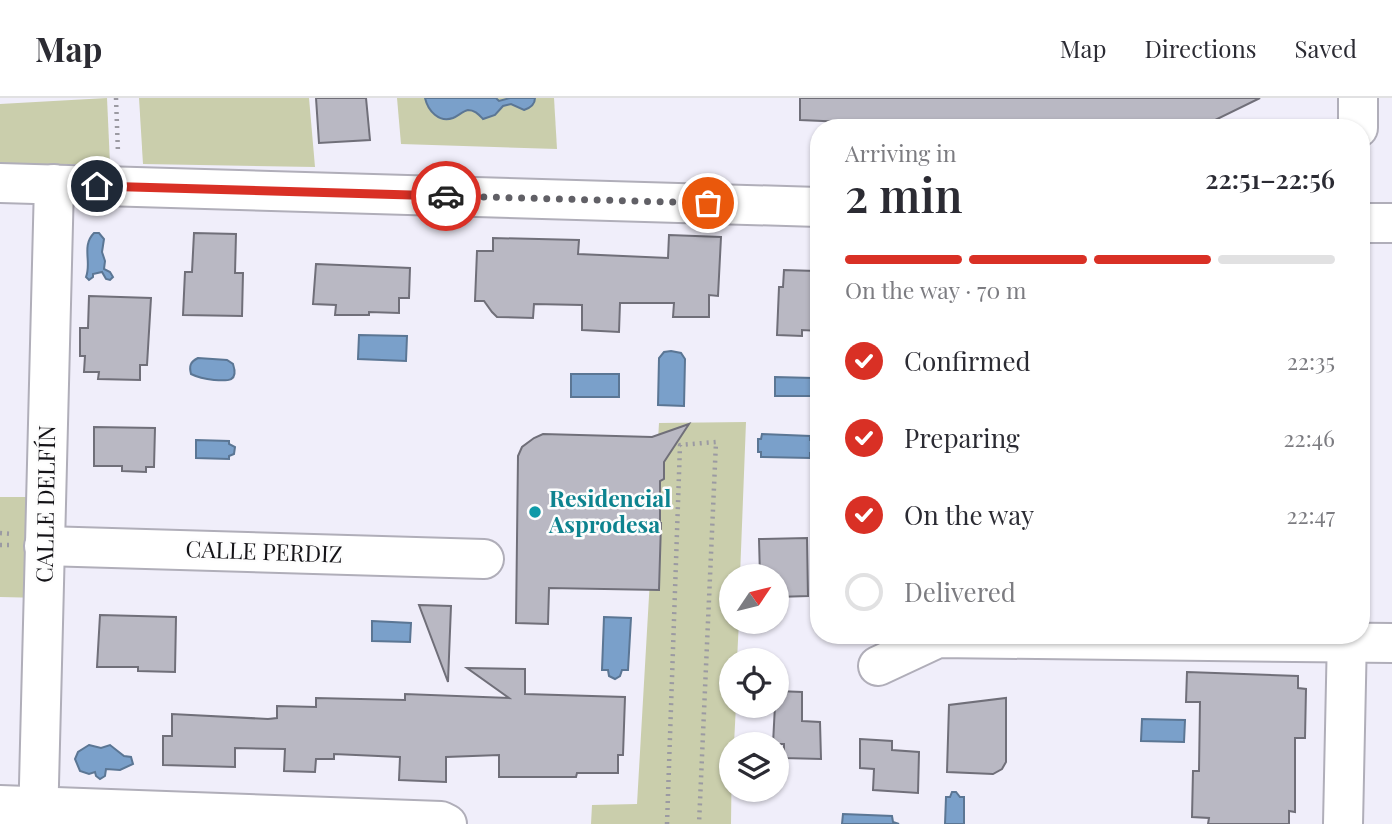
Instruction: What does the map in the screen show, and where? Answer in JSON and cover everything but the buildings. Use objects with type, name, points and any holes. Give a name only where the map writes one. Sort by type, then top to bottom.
[{"type":"street","points":[[1358,119],[1359,98]]},
{"type":"street","points":[[0,183],[810,207]]},
{"type":"street","name":"CALLE DELFÍN","points":[[38,815],[54,184]]},
{"type":"street","points":[[1370,222],[1392,223]]},
{"type":"street","name":"CALLE PERDIZ","points":[[44,546],[484,559]]},
{"type":"street","points":[[1370,641],[1392,643]]},
{"type":"street","points":[[878,666],[925,644]]},
{"type":"street","points":[[1343,824],[1347,644]]},
{"type":"street","points":[[0,805],[38,815],[441,821],[447,824]]},
{"type":"path","points":[[116,98],[119,186]]},
{"type":"path","points":[[667,824],[680,445],[716,442],[699,824]]},
{"type":"green space","points":[[107,98],[110,164],[0,164],[0,104]]},
{"type":"green space","points":[[139,98],[309,98],[315,167],[143,164]]},
{"type":"green space","points":[[397,98],[554,98],[557,149],[401,144]]},
{"type":"green space","points":[[746,422],[740,564],[719,564],[719,634],[738,634],[738,648],[719,648],[719,718],[735,718],[735,732],[719,732],[719,802],[731,802],[731,824],[591,824],[592,805],[637,804],[659,423]]},
{"type":"green space","points":[[0,497],[46,497],[43,598],[0,597]]},
{"type":"water","points":[[425,98],[496,98],[499,101],[535,98],[532,106],[524,110],[511,104],[503,106],[495,115],[483,119],[468,110],[453,118],[443,119],[435,115]]},
{"type":"water","points":[[94,233],[99,233],[104,239],[104,269],[113,277],[110,280],[106,279],[102,272],[93,274],[89,280],[86,277],[88,243]]},
{"type":"water","points":[[359,335],[407,336],[406,361],[358,359]]},
{"type":"water","points":[[664,352],[681,353],[685,359],[684,406],[658,405],[659,358]]},
{"type":"water","points":[[198,358],[227,360],[233,364],[235,374],[228,380],[214,380],[191,374],[191,365]]},
{"type":"water","points":[[571,374],[619,374],[619,397],[571,397]]},
{"type":"water","points":[[775,377],[810,378],[810,396],[775,396]]},
{"type":"water","points":[[762,434],[810,436],[810,458],[761,457],[761,452],[758,452],[758,439],[761,439]]},
{"type":"water","points":[[196,440],[229,441],[229,444],[235,447],[234,454],[229,456],[229,459],[196,458]]},
{"type":"water","points":[[604,617],[631,618],[628,670],[622,670],[620,676],[615,679],[609,676],[608,670],[602,670]]},
{"type":"water","points":[[372,621],[411,623],[410,642],[372,641]]},
{"type":"water","points":[[1142,719],[1185,720],[1184,742],[1141,741]]},
{"type":"water","points":[[89,745],[101,748],[110,745],[124,756],[131,757],[133,764],[120,770],[106,769],[105,776],[100,779],[95,772],[89,774],[80,771],[75,759],[78,752]]},
{"type":"water","points":[[952,792],[964,797],[964,824],[945,824],[946,797],[950,797]]},
{"type":"water","points":[[843,814],[892,816],[893,822],[899,824],[842,824]]},
{"type":"way so far","points":[[446,196],[708,203]]},
{"type":"place","name":"Residencial Asprodesa","points":[[535,512]]},
{"type":"route","points":[[97,186],[446,196]]}]
